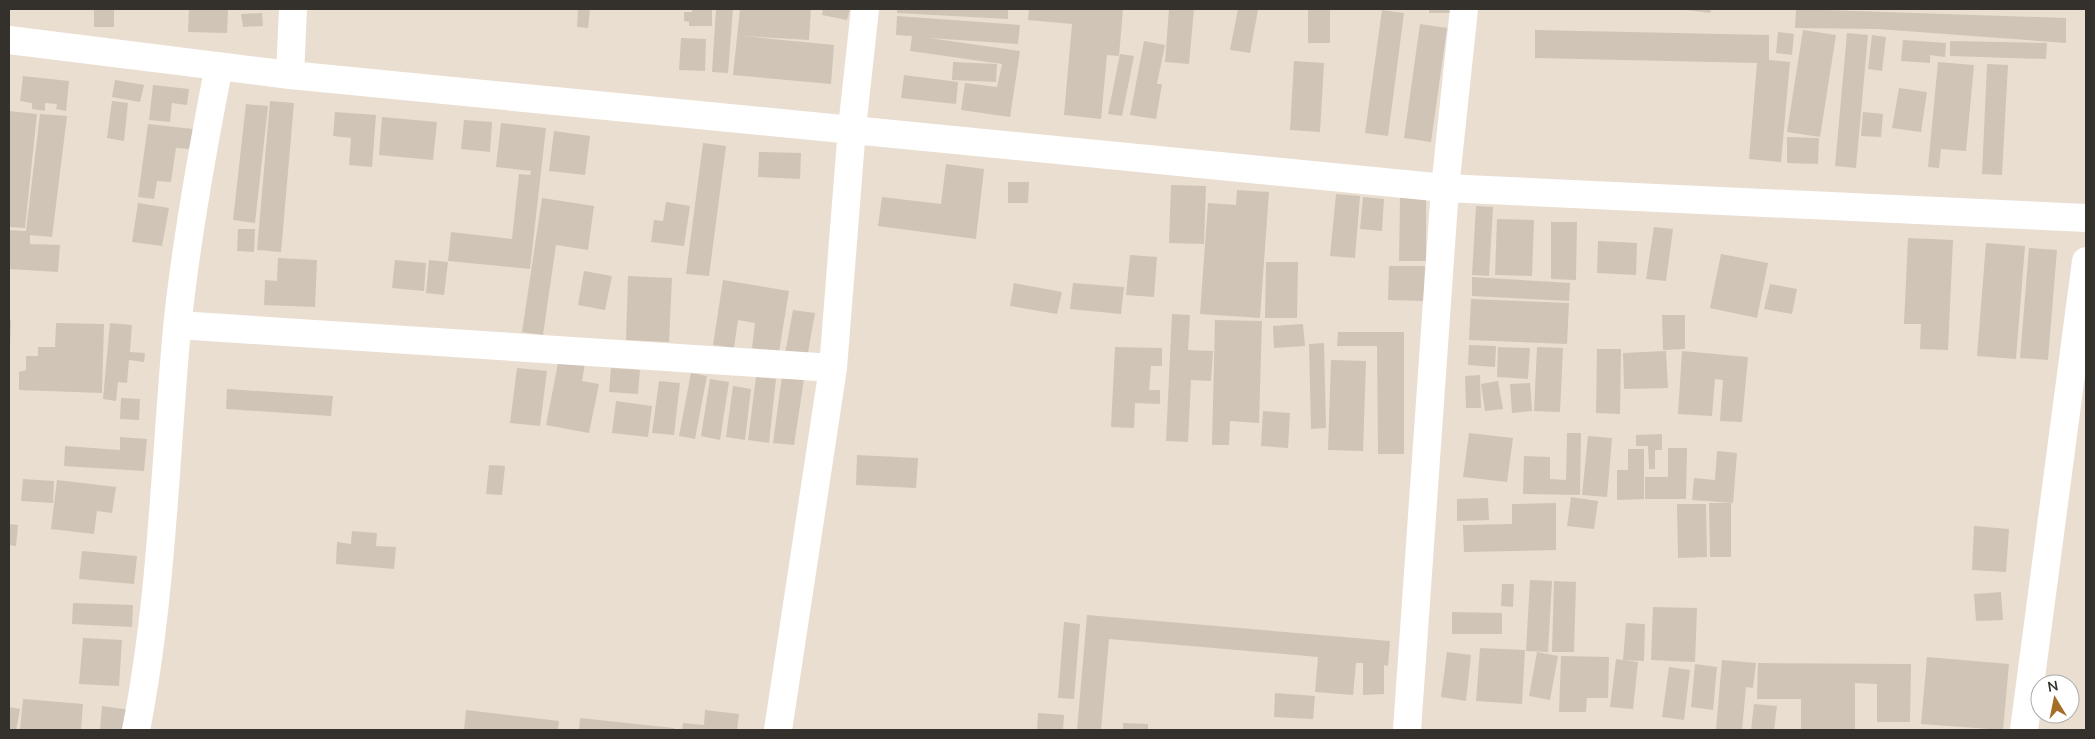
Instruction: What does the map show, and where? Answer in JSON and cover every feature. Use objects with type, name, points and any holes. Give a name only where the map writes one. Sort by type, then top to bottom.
[{"type":"street","points":[[290,75],[293,9]]},
{"type":"street","points":[[778,730],[833,368],[852,128],[865,9]]},
{"type":"street","points":[[1407,730],[1445,188],[1464,9]]},
{"type":"street","points":[[9,40],[290,75],[852,128],[1445,188],[2086,218]]},
{"type":"street","points":[[136,730],[148,668],[178,325],[204,144],[218,66]]},
{"type":"street","points":[[2024,730],[2086,261]]},
{"type":"street","points":[[178,325],[833,368]]},
{"type":"building","points":[[94,9],[114,9],[114,27],[94,27]]},
{"type":"building","points":[[189,9],[228,9],[227,33],[188,32]]},
{"type":"building","points":[[578,9],[590,9],[588,28],[577,27]]},
{"type":"building","points":[[692,9],[712,9],[712,26],[689,26],[689,22],[684,21],[684,12],[692,12]]},
{"type":"building","points":[[716,9],[733,9],[728,73],[712,72]]},
{"type":"building","points":[[740,9],[811,9],[809,40],[743,36],[834,45],[831,84],[733,75]]},
{"type":"building","points":[[823,9],[850,9],[847,20],[822,15]]},
{"type":"building","points":[[897,9],[1008,9],[1008,19],[897,13]]},
{"type":"building","points":[[1029,9],[1123,9],[1119,56],[1107,55],[1101,119],[1064,115],[1072,24],[1028,20]]},
{"type":"building","points":[[1169,9],[1194,9],[1189,64],[1165,62]]},
{"type":"building","points":[[1238,9],[1258,10],[1250,53],[1230,50]]},
{"type":"building","points":[[1308,9],[1330,9],[1330,43],[1308,43]]},
{"type":"building","points":[[1429,9],[1451,9],[1451,13],[1429,13]]},
{"type":"building","points":[[1678,9],[1711,9],[1710,13]]},
{"type":"building","points":[[1796,9],[2066,18],[2066,43],[1878,29],[1795,28]]},
{"type":"building","points":[[1382,10],[1404,13],[1388,136],[1365,133]]},
{"type":"building","points":[[262,13],[263,26],[243,27],[241,14]]},
{"type":"building","points":[[897,16],[1020,25],[1018,44],[929,38],[1020,51],[1010,117],[961,110],[965,83],[997,87],[1002,64],[910,51],[912,36],[896,35]]},
{"type":"building","points":[[1420,24],[1447,28],[1431,142],[1404,138]]},
{"type":"building","points":[[1535,30],[1769,35],[1769,60],[1790,62],[1781,162],[1749,159],[1757,63],[1535,58]]},
{"type":"building","points":[[1803,30],[1836,35],[1820,137],[1787,132]]},
{"type":"building","points":[[1778,32],[1794,34],[1792,55],[1776,53]]},
{"type":"building","points":[[1847,33],[1868,35],[1856,168],[1835,166]]},
{"type":"building","points":[[1872,35],[1886,37],[1882,71],[1868,69]]},
{"type":"building","points":[[681,38],[706,39],[705,71],[679,70]]},
{"type":"building","points":[[1903,40],[1946,43],[1945,57],[1930,55],[1930,63],[1901,61]]},
{"type":"building","points":[[1144,41],[1165,45],[1157,84],[1162,84],[1156,119],[1130,115]]},
{"type":"building","points":[[1950,41],[2047,43],[2046,59],[1950,56]]},
{"type":"building","points":[[1120,54],[1134,56],[1122,116],[1108,114]]},
{"type":"building","points":[[1294,61],[1324,63],[1320,132],[1290,130]]},
{"type":"building","points":[[953,62],[997,64],[996,82],[952,80]]},
{"type":"building","points":[[1938,62],[1974,65],[1966,151],[1941,149],[1939,168],[1928,167]]},
{"type":"building","points":[[1987,64],[2008,65],[2002,175],[1982,174]]},
{"type":"building","points":[[904,75],[958,82],[956,104],[901,98]]},
{"type":"building","points":[[23,76],[69,81],[66,111],[56,109],[57,104],[45,103],[45,111],[32,109],[32,103],[20,101]]},
{"type":"building","points":[[115,80],[144,85],[140,102],[112,97]]},
{"type":"building","points":[[153,85],[189,89],[187,105],[172,103],[170,122],[149,120]]},
{"type":"building","points":[[1899,88],[1927,92],[1921,132],[1892,128]]},
{"type":"building","points":[[112,101],[128,103],[124,141],[107,138]]},
{"type":"building","points":[[270,101],[294,103],[281,252],[257,250]]},
{"type":"building","points":[[246,104],[268,106],[255,223],[233,220]]},
{"type":"building","points":[[9,111],[37,114],[25,228],[9,227]]},
{"type":"building","points":[[335,112],[376,115],[372,167],[349,165],[351,138],[333,136]]},
{"type":"building","points":[[1863,112],[1883,114],[1881,137],[1861,136]]},
{"type":"building","points":[[40,114],[67,116],[52,237],[30,235],[30,244],[60,245],[58,272],[9,269],[9,230],[26,231]]},
{"type":"building","points":[[382,117],[437,122],[433,160],[379,155]]},
{"type":"building","points":[[464,120],[492,122],[490,152],[461,149]]},
{"type":"building","points":[[501,123],[546,128],[530,269],[448,261],[451,232],[512,239],[519,174],[530,175],[531,171],[496,167]]},
{"type":"building","points":[[148,124],[193,129],[190,149],[176,148],[171,182],[157,181],[154,199],[138,197]]},
{"type":"building","points":[[554,131],[590,136],[585,175],[549,171]]},
{"type":"building","points":[[1787,137],[1819,138],[1818,164],[1787,163]]},
{"type":"building","points":[[703,143],[726,146],[709,276],[686,274]]},
{"type":"building","points":[[759,152],[801,153],[800,179],[758,177]]},
{"type":"building","points":[[946,164],[984,169],[976,239],[878,226],[882,197],[941,204]]},
{"type":"building","points":[[1008,182],[1029,182],[1028,203],[1008,203]]},
{"type":"building","points":[[1171,185],[1206,186],[1204,244],[1169,243]]},
{"type":"building","points":[[1237,190],[1269,192],[1260,318],[1200,314],[1208,203],[1236,205]]},
{"type":"building","points":[[1336,194],[1360,196],[1355,258],[1330,256]]},
{"type":"building","points":[[1363,197],[1384,199],[1382,231],[1360,229]]},
{"type":"building","points":[[542,198],[594,206],[588,250],[556,245],[543,335],[522,332]]},
{"type":"building","points":[[1400,198],[1426,198],[1426,261],[1399,261]]},
{"type":"building","points":[[666,202],[690,206],[684,246],[651,242],[654,220],[663,221]]},
{"type":"building","points":[[138,203],[169,208],[162,246],[132,242]]},
{"type":"building","points":[[1476,206],[1493,207],[1489,276],[1472,275]]},
{"type":"building","points":[[1497,219],[1534,220],[1532,276],[1495,275]]},
{"type":"building","points":[[1551,222],[1577,222],[1576,280],[1551,279]]},
{"type":"building","points":[[1654,227],[1673,229],[1666,281],[1646,279]]},
{"type":"building","points":[[238,229],[255,229],[254,252],[237,251]]},
{"type":"building","points":[[1908,238],[1953,240],[1948,350],[1920,349],[1921,324],[1904,324]]},
{"type":"building","points":[[1598,241],[1637,243],[1636,275],[1597,273]]},
{"type":"building","points":[[1986,243],[2025,246],[2016,359],[1977,356]]},
{"type":"building","points":[[2029,248],[2057,250],[2048,360],[2020,358]]},
{"type":"building","points":[[1721,254],[1768,263],[1757,318],[1710,308]]},
{"type":"building","points":[[1130,255],[1157,257],[1154,297],[1126,295]]},
{"type":"building","points":[[278,258],[317,260],[315,307],[264,305],[265,280],[277,281]]},
{"type":"building","points":[[395,260],[426,263],[424,291],[392,288]]},
{"type":"building","points":[[429,260],[448,262],[444,295],[426,293]]},
{"type":"building","points":[[1266,262],[1298,262],[1297,318],[1265,318]]},
{"type":"building","points":[[1389,266],[1425,266],[1424,301],[1388,300]]},
{"type":"building","points":[[584,271],[612,276],[605,310],[578,305]]},
{"type":"building","points":[[628,276],[672,278],[669,342],[626,340]]},
{"type":"building","points":[[1472,277],[1570,283],[1569,301],[1472,296]]},
{"type":"building","points":[[723,280],[789,291],[779,352],[752,348],[755,323],[738,320],[734,348],[713,345]]},
{"type":"building","points":[[1014,283],[1062,292],[1057,314],[1010,306]]},
{"type":"building","points":[[1073,283],[1124,287],[1121,314],[1070,309]]},
{"type":"building","points":[[1770,284],[1797,289],[1792,314],[1764,309]]},
{"type":"building","points":[[1471,299],[1569,303],[1567,344],[1469,340]]},
{"type":"building","points":[[793,310],[815,313],[807,358],[785,354]]},
{"type":"building","points":[[1172,314],[1190,315],[1188,350],[1213,351],[1211,381],[1191,380],[1188,442],[1166,441]]},
{"type":"building","points":[[1662,315],[1685,315],[1685,349],[1663,350]]},
{"type":"building","points":[[9,320],[11,320],[10,347],[9,347]]},
{"type":"building","points":[[1215,320],[1262,321],[1259,423],[1230,421],[1229,445],[1212,445]]},
{"type":"building","points":[[56,323],[104,324],[102,393],[19,390],[19,372],[26,370],[26,356],[38,356],[38,347],[55,347]]},
{"type":"building","points":[[110,323],[132,325],[130,352],[145,353],[144,362],[129,360],[127,383],[118,382],[116,401],[103,399]]},
{"type":"building","points":[[1303,324],[1305,346],[1274,348],[1273,326]]},
{"type":"building","points":[[1338,332],[1404,332],[1404,454],[1378,454],[1377,346],[1337,346]]},
{"type":"building","points":[[1324,343],[1326,428],[1311,429],[1309,344]]},
{"type":"building","points":[[1469,345],[1496,346],[1495,367],[1468,365]]},
{"type":"building","points":[[1115,347],[1162,348],[1162,366],[1151,366],[1149,390],[1160,390],[1160,404],[1135,403],[1134,428],[1111,427]]},
{"type":"building","points":[[1498,347],[1530,348],[1528,379],[1497,377]]},
{"type":"building","points":[[1537,347],[1563,348],[1560,412],[1534,411]]},
{"type":"building","points":[[1597,349],[1621,349],[1620,414],[1596,413]]},
{"type":"building","points":[[1666,351],[1668,388],[1624,389],[1623,353]]},
{"type":"building","points":[[1682,351],[1748,357],[1742,422],[1720,421],[1723,380],[1715,379],[1712,416],[1678,414]]},
{"type":"building","points":[[559,358],[585,363],[582,381],[599,384],[589,433],[546,425]]},
{"type":"building","points":[[1331,360],[1366,361],[1363,451],[1328,450]]},
{"type":"building","points":[[517,368],[547,371],[540,426],[510,423]]},
{"type":"building","points":[[611,368],[640,370],[638,394],[609,392]]},
{"type":"building","points":[[691,373],[707,376],[695,439],[679,436]]},
{"type":"building","points":[[1480,375],[1481,408],[1466,408],[1465,376]]},
{"type":"building","points":[[782,376],[804,379],[794,445],[773,443]]},
{"type":"building","points":[[756,377],[776,379],[769,443],[748,440]]},
{"type":"building","points":[[710,379],[729,382],[720,440],[701,436]]},
{"type":"building","points":[[659,381],[680,383],[674,435],[652,433]]},
{"type":"building","points":[[1498,381],[1503,409],[1485,411],[1481,384]]},
{"type":"building","points":[[1530,383],[1532,411],[1512,413],[1510,384]]},
{"type":"building","points":[[733,386],[751,389],[745,440],[726,437]]},
{"type":"building","points":[[227,389],[333,396],[331,416],[226,409]]},
{"type":"building","points":[[121,398],[140,399],[139,420],[120,419]]},
{"type":"building","points":[[616,401],[652,406],[648,437],[612,433]]},
{"type":"building","points":[[1263,411],[1290,413],[1288,448],[1261,446]]},
{"type":"building","points":[[1469,433],[1513,438],[1507,482],[1463,477]]},
{"type":"building","points":[[1567,433],[1581,433],[1580,495],[1523,494],[1524,456],[1550,457],[1550,479],[1566,480]]},
{"type":"building","points":[[1662,434],[1662,450],[1655,450],[1655,469],[1649,469],[1648,446],[1636,446],[1636,435]]},
{"type":"building","points":[[1588,436],[1612,438],[1607,497],[1582,495]]},
{"type":"building","points":[[120,437],[147,439],[144,471],[64,466],[65,446],[120,450]]},
{"type":"building","points":[[1668,448],[1687,448],[1686,499],[1645,499],[1645,477],[1668,477]]},
{"type":"building","points":[[1628,449],[1644,449],[1644,499],[1617,500],[1617,470],[1628,470]]},
{"type":"building","points":[[1717,451],[1737,453],[1733,503],[1692,500],[1694,478],[1715,480]]},
{"type":"building","points":[[857,455],[918,458],[916,488],[856,485]]},
{"type":"building","points":[[489,465],[505,466],[502,495],[486,494]]},
{"type":"building","points":[[23,479],[54,481],[53,503],[21,501]]},
{"type":"building","points":[[57,480],[116,487],[112,513],[97,511],[94,534],[51,529]]},
{"type":"building","points":[[1571,497],[1598,501],[1594,529],[1567,526]]},
{"type":"building","points":[[1488,498],[1489,520],[1457,521],[1457,499]]},
{"type":"building","points":[[1556,503],[1556,550],[1464,552],[1463,525],[1512,524],[1512,504]]},
{"type":"building","points":[[1709,503],[1731,503],[1731,557],[1710,557]]},
{"type":"building","points":[[1677,504],[1706,504],[1707,557],[1678,558]]},
{"type":"building","points":[[9,524],[18,525],[16,546],[9,545]]},
{"type":"building","points":[[1974,526],[2009,529],[2006,572],[1972,570]]},
{"type":"building","points":[[352,531],[377,533],[376,546],[396,547],[394,569],[336,564],[337,542],[351,544]]},
{"type":"building","points":[[82,551],[137,556],[134,584],[79,579]]},
{"type":"building","points":[[1530,580],[1552,581],[1548,652],[1526,651]]},
{"type":"building","points":[[1554,581],[1576,582],[1574,652],[1552,652]]},
{"type":"building","points":[[1502,584],[1514,584],[1513,607],[1501,606]]},
{"type":"building","points":[[2001,592],[2003,620],[1976,621],[1974,594]]},
{"type":"building","points":[[73,603],[133,605],[132,627],[72,624]]},
{"type":"building","points":[[1653,607],[1697,608],[1695,662],[1651,660]]},
{"type":"building","points":[[1452,612],[1502,613],[1502,634],[1452,634]]},
{"type":"building","points":[[1087,615],[1390,641],[1388,666],[1384,665],[1384,694],[1363,695],[1363,663],[1356,663],[1353,695],[1315,692],[1318,657],[1109,639],[1101,730],[1077,730]]},
{"type":"building","points":[[1064,622],[1080,624],[1074,699],[1058,698]]},
{"type":"building","points":[[1626,623],[1645,624],[1644,661],[1623,660]]},
{"type":"building","points":[[83,638],[122,640],[119,686],[79,684]]},
{"type":"building","points":[[1480,648],[1525,650],[1522,704],[1476,701]]},
{"type":"building","points":[[1447,652],[1471,655],[1466,701],[1441,697]]},
{"type":"building","points":[[1537,652],[1558,656],[1550,700],[1529,696]]},
{"type":"building","points":[[1561,656],[1609,657],[1608,698],[1587,698],[1586,712],[1559,712]]},
{"type":"building","points":[[1927,657],[2009,664],[2003,730],[1921,724]]},
{"type":"building","points":[[1616,659],[1638,662],[1633,709],[1610,707]]},
{"type":"building","points":[[1722,660],[1756,663],[1753,688],[1746,687],[1742,730],[1716,730]]},
{"type":"building","points":[[1758,663],[1911,664],[1910,722],[1877,722],[1877,684],[1855,683],[1855,730],[1801,730],[1801,699],[1757,699]]},
{"type":"building","points":[[1695,664],[1717,667],[1713,710],[1691,707]]},
{"type":"building","points":[[1669,667],[1690,670],[1684,720],[1662,717]]},
{"type":"building","points":[[1275,693],[1315,696],[1313,719],[1274,717]]},
{"type":"building","points":[[23,699],[83,704],[81,730],[20,730]]},
{"type":"building","points":[[1754,704],[1777,706],[1774,730],[1751,730]]},
{"type":"building","points":[[102,706],[130,710],[127,730],[100,730]]},
{"type":"building","points":[[9,707],[20,709],[16,730],[9,730]]},
{"type":"building","points":[[466,710],[559,721],[558,730],[464,730]]},
{"type":"building","points":[[705,710],[739,714],[737,730],[682,730],[683,723],[704,725]]},
{"type":"building","points":[[1038,713],[1064,715],[1063,730],[1037,730]]},
{"type":"building","points":[[580,718],[674,728],[674,730],[579,730]]},
{"type":"building","points":[[1123,723],[1148,724],[1148,730],[1123,730]]}]
